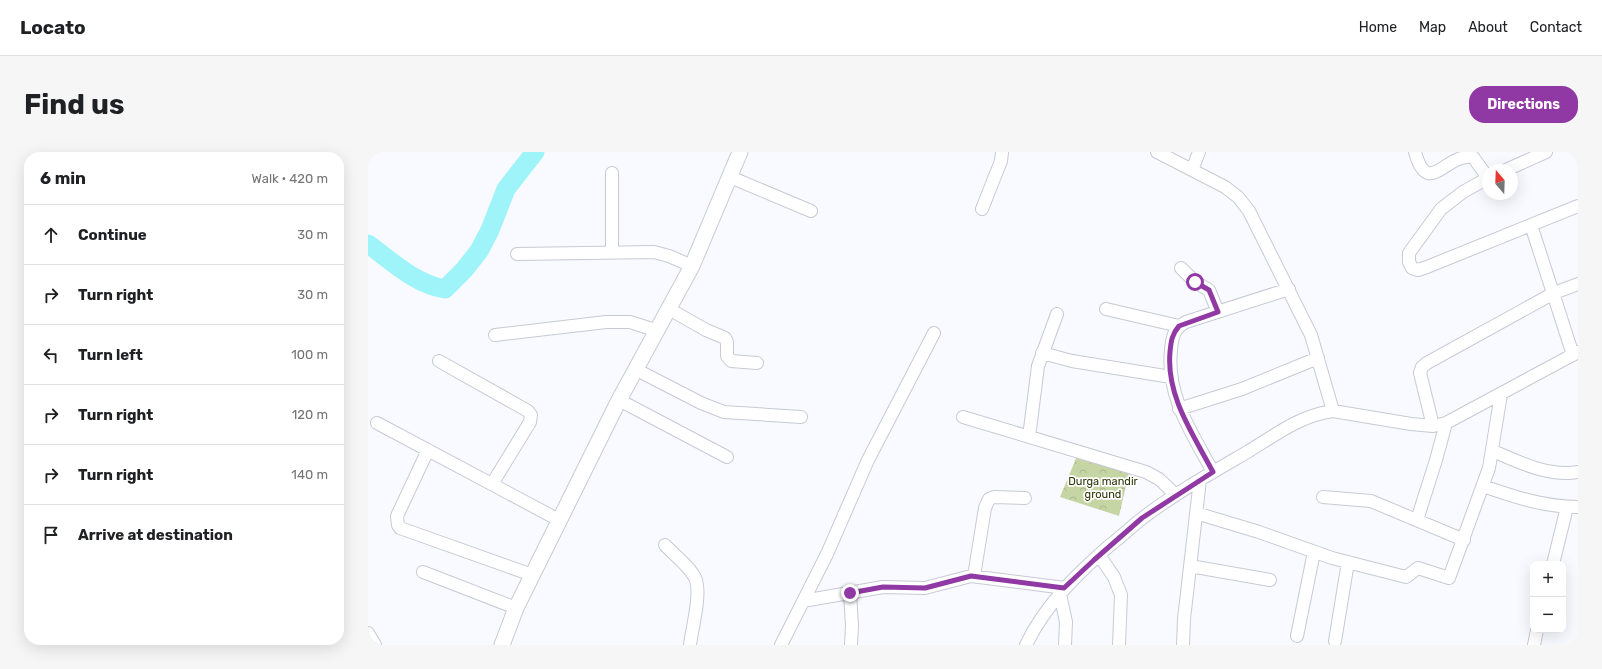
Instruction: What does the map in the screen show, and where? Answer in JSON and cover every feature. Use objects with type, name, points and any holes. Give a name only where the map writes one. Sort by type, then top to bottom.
[{"type":"street","points":[[502,645],[516,608],[619,400],[635,369],[658,331],[692,266],[740,152]]},
{"type":"street","points":[[982,209],[1001,161],[1002,152]]},
{"type":"street","points":[[1157,152],[1225,187],[1238,197],[1260,230],[1311,335],[1333,411]]},
{"type":"street","points":[[1192,170],[1199,152]]},
{"type":"street","points":[[1415,152],[1418,164],[1423,172],[1427,174],[1433,174],[1460,157],[1466,156],[1473,157],[1482,170]]},
{"type":"street","points":[[1518,165],[1546,152]]},
{"type":"street","points":[[612,173],[612,252]]},
{"type":"street","points":[[730,177],[810,211]]},
{"type":"street","points":[[1482,181],[1463,192],[1441,209],[1409,253],[1409,262],[1412,268],[1418,270],[1427,267],[1578,206]]},
{"type":"street","points":[[1026,645],[1044,615],[1062,591],[1099,555],[1142,518],[1200,480],[1299,421],[1320,412],[1333,411],[1433,426],[1446,423],[1575,354],[1531,225]]},
{"type":"street","points":[[517,254],[612,252],[662,254],[692,266]]},
{"type":"street","points":[[1181,268],[1195,282],[1209,290],[1218,312]]},
{"type":"street","points":[[1433,426],[1420,373],[1422,367],[1554,293],[1578,284]]},
{"type":"street","points":[[1106,309],[1179,326],[1289,289]]},
{"type":"street","points":[[669,309],[706,330],[725,338],[727,342],[727,356],[730,361],[757,363]]},
{"type":"street","points":[[1029,437],[1038,366],[1058,314]]},
{"type":"street","points":[[495,335],[606,322],[630,322],[658,331]]},
{"type":"street","points":[[1179,326],[1172,338],[1170,368],[1171,377],[1179,409],[1213,472]]},
{"type":"street","points":[[781,645],[827,554],[868,460],[934,333]]},
{"type":"street","points":[[1042,353],[1072,361],[1171,377]]},
{"type":"street","points":[[1179,409],[1242,389],[1318,358]]},
{"type":"street","points":[[439,361],[528,411],[531,415],[530,422],[492,484]]},
{"type":"street","points":[[635,369],[701,403],[724,412],[801,417]]},
{"type":"street","points":[[1196,513],[1259,532],[1314,552],[1406,577],[1411,575],[1416,569],[1422,568],[1449,578],[1490,468],[1501,394]]},
{"type":"street","points":[[619,400],[728,457]]},
{"type":"street","points":[[963,417],[1146,472],[1159,479],[1176,495]]},
{"type":"street","points":[[377,423],[560,520]]},
{"type":"street","points":[[1417,520],[1446,423]]},
{"type":"street","points":[[428,450],[397,516],[400,528],[532,575]]},
{"type":"street","points":[[1492,451],[1546,470],[1570,473],[1578,472]]},
{"type":"street","points":[[1183,645],[1184,619],[1200,480]]},
{"type":"street","points":[[1483,486],[1553,507],[1573,507],[1554,561]]},
{"type":"street","points":[[974,576],[986,508],[989,499],[994,497],[1025,498]]},
{"type":"street","points":[[1323,497],[1371,501],[1464,540]]},
{"type":"street","points":[[665,545],[690,571],[696,580],[697,592],[690,645]]},
{"type":"street","points":[[1297,636],[1314,552]]},
{"type":"street","points":[[1099,555],[1114,577],[1121,595],[1119,645]]},
{"type":"street","points":[[1335,641],[1348,562]]},
{"type":"street","points":[[1190,566],[1270,580]]},
{"type":"street","points":[[423,572],[516,608]]},
{"type":"street","points":[[803,601],[883,587],[925,588],[962,577],[974,576],[1062,591]]},
{"type":"street","points":[[1062,591],[1066,622],[1064,645]]},
{"type":"street","points":[[850,593],[852,626],[851,645]]},
{"type":"street","points":[[368,633],[375,645]]},
{"type":"street","points":[[1534,645],[1536,633]]},
{"type":"green space","name":"Durga mandir ground","points":[[1077,456],[1129,473],[1119,516],[1060,497]]},
{"type":"waterway","points":[[368,244],[395,265],[414,277],[445,289],[464,270],[479,251],[490,230],[506,189],[535,152]]},
{"type":"route","points":[[850,593],[883,587],[925,588],[962,577],[971,576],[1016,580],[1064,588],[1142,518],[1213,472],[1179,409],[1172,383],[1170,368],[1172,338],[1174,332],[1179,326],[1186,322],[1218,312],[1212,294],[1209,290],[1195,282]]}]
